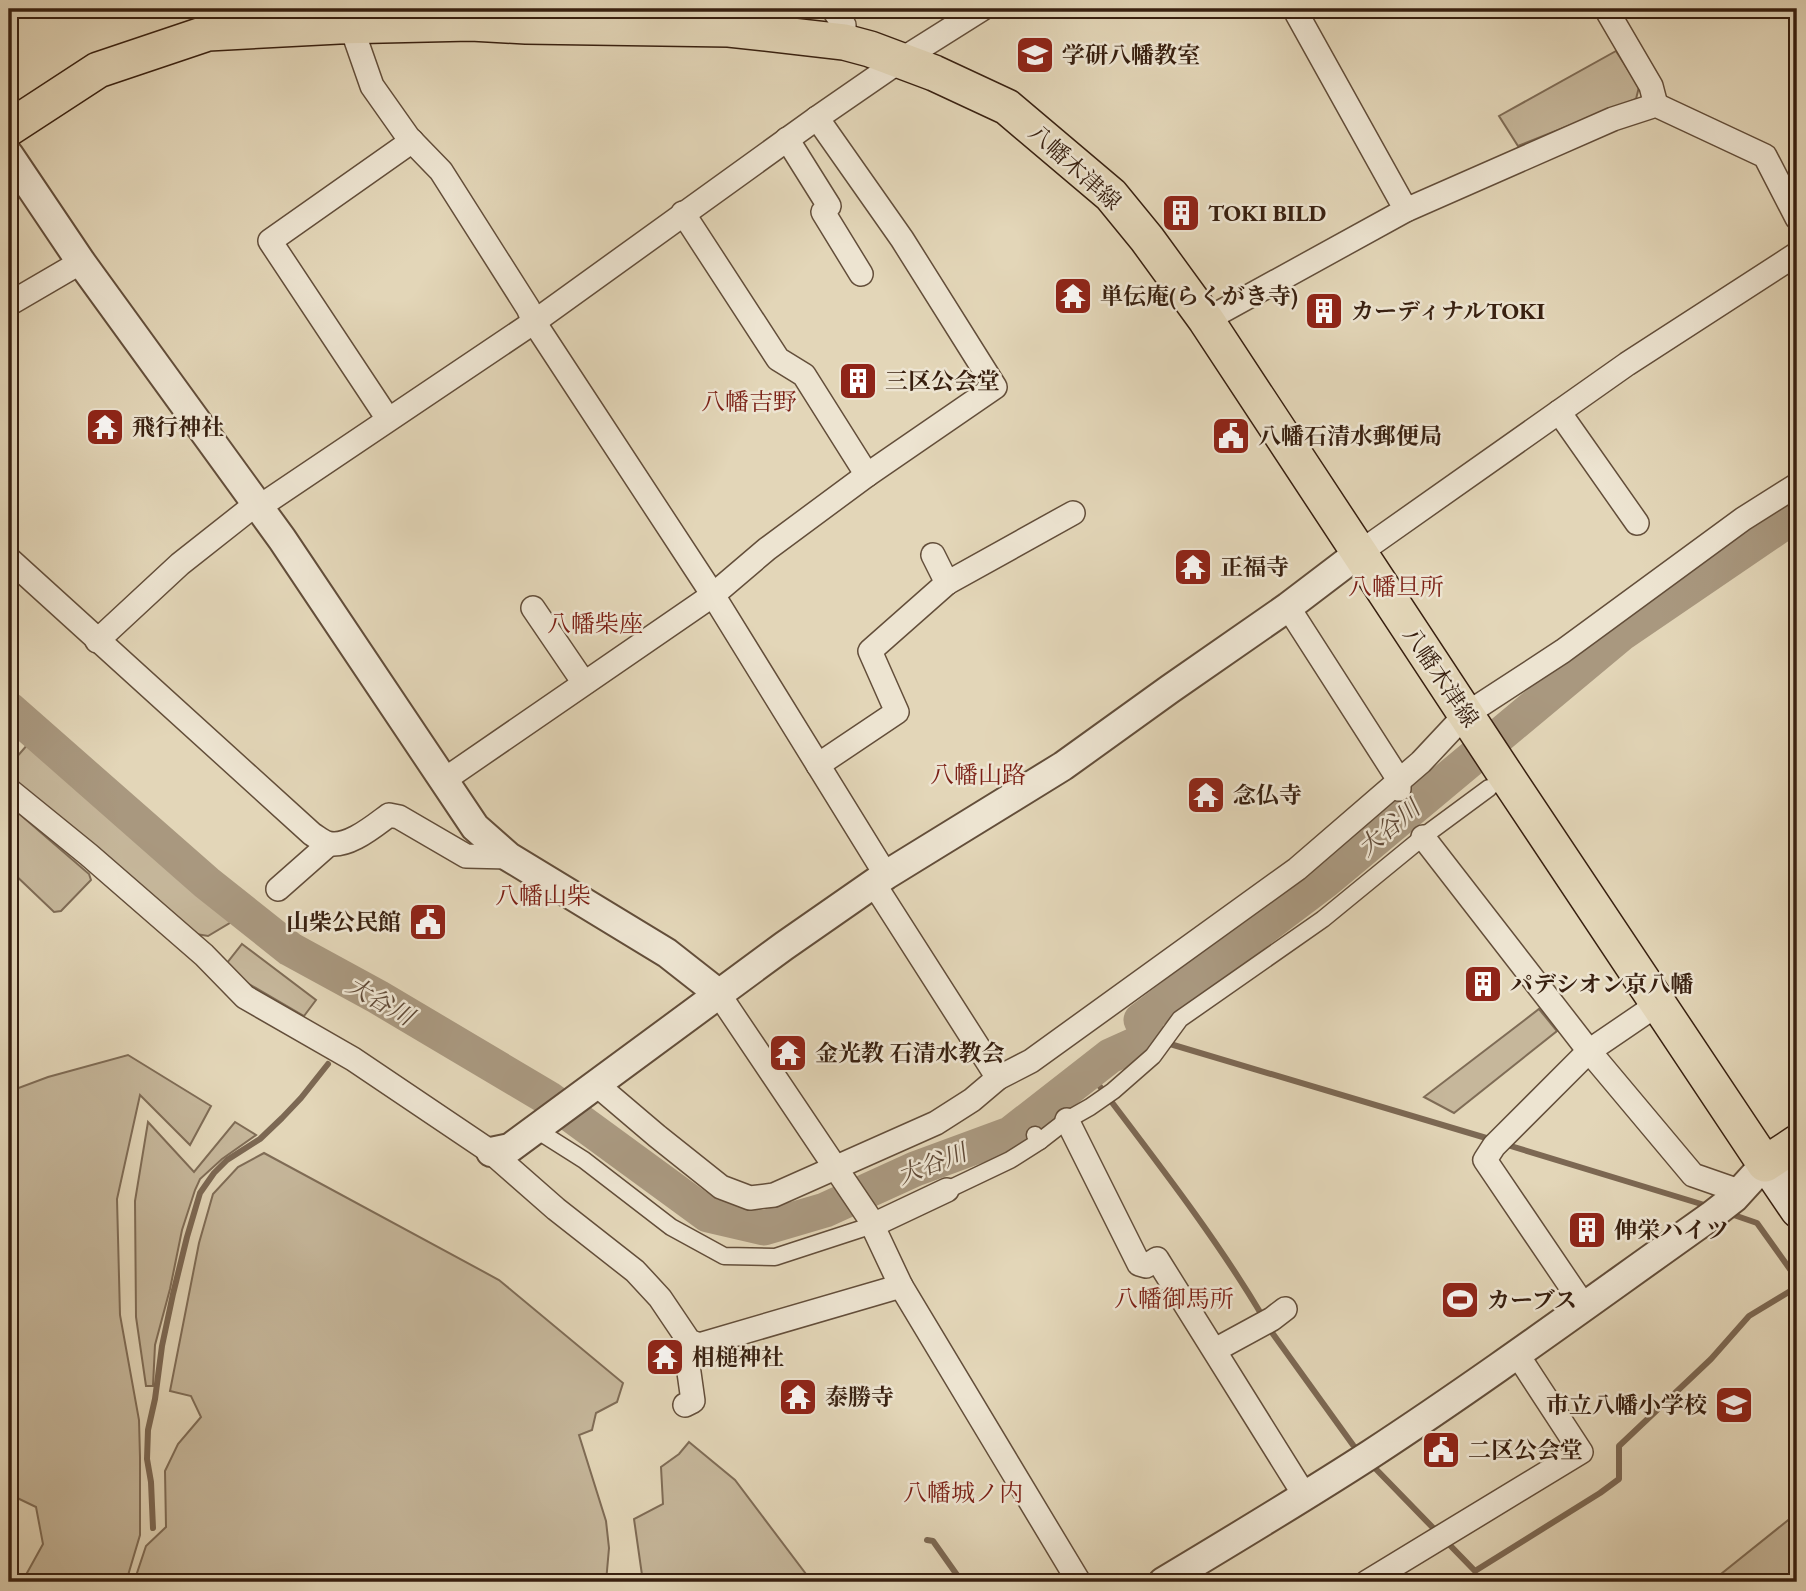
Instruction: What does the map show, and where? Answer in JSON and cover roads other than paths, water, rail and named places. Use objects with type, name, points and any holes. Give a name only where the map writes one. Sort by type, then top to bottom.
[{"type":"main road","name":"八幡木津線","points":[[9,128],[98,70],[208,33],[340,20],[729,29],[844,42],[934,73],[1007,107],[1111,195],[1206,320],[1468,718],[1497,781],[1658,1004],[1765,1164]]},
{"type":"main road","points":[[1797,1143],[1765,1164],[1797,1211]]},
{"type":"street","points":[[833,9],[844,25],[844,42]]},
{"type":"street","points":[[97,640],[180,564],[257,506],[534,322],[817,118],[982,9]]},
{"type":"street","points":[[1302,9],[1297,14],[1406,210]]},
{"type":"street","points":[[1605,9],[1651,86],[1656,105]]},
{"type":"street","points":[[340,20],[372,86],[412,141],[441,171],[528,308],[534,322],[713,595],[818,765],[880,879],[998,1078]]},
{"type":"street","points":[[1206,320],[1406,210],[1613,119],[1656,105],[1765,156],[1797,218]]},
{"type":"street","points":[[444,780],[713,595],[768,549],[867,475],[995,387],[902,239],[817,118]]},
{"type":"street","points":[[787,139],[829,206],[823,212],[861,274]]},
{"type":"street","points":[[388,419],[270,241],[412,141]]},
{"type":"street","points":[[9,155],[81,262],[282,539],[475,827],[509,857],[667,953],[718,993],[870,1220],[901,1286],[1079,1582]]},
{"type":"street","points":[[683,213],[778,359],[804,375],[867,475]]},
{"type":"street","points":[[491,1152],[510,1148],[718,993],[880,879],[1063,766],[1627,364],[1797,254]]},
{"type":"street","points":[[9,304],[81,262]]},
{"type":"street","points":[[1559,412],[1637,523]]},
{"type":"street","points":[[593,1088],[721,1187],[750,1198],[774,1195],[936,1123],[972,1100],[998,1078],[1031,1061],[1297,869],[1399,785],[1468,718],[1743,519],[1797,485]]},
{"type":"street","points":[[818,765],[897,712],[870,651],[947,583],[1073,513]]},
{"type":"street","points":[[933,555],[947,583]]},
{"type":"street","points":[[9,559],[312,834],[329,844]]},
{"type":"street","points":[[1288,607],[1399,785]]},
{"type":"street","points":[[533,608],[584,683]]},
{"type":"street","points":[[539,1127],[671,1227],[724,1256],[775,1257],[947,1190],[1010,1160],[1037,1138],[1114,1091],[1153,1056],[1180,1019],[1323,919],[1425,833],[1497,781]]},
{"type":"street","points":[[9,790],[204,955],[245,997],[354,1059],[491,1152],[556,1209],[635,1271],[660,1298],[689,1341],[699,1345],[901,1286]]},
{"type":"street","points":[[278,889],[329,844],[358,838],[388,816],[399,817],[466,856],[509,857]]},
{"type":"street","points":[[1425,833],[1590,1051],[1693,1175],[1736,1195]]},
{"type":"street","points":[[1584,1306],[1485,1160],[1494,1146],[1590,1051],[1658,1004]]},
{"type":"street","points":[[1067,1120],[1139,1264],[1146,1266],[1157,1259],[1305,1496]]},
{"type":"street","points":[[1163,1582],[1366,1457],[1517,1354],[1711,1216],[1736,1195],[1765,1164]]},
{"type":"street","points":[[1215,1350],[1273,1318]]},
{"type":"street","points":[[685,1405],[693,1401],[686,1351],[689,1341]]},
{"type":"street","points":[[1367,1582],[1581,1452],[1517,1354]]},
{"type":"waterway","name":"大谷川","points":[[9,709],[207,883],[290,949],[378,997],[548,1098],[708,1215],[764,1228],[825,1210],[915,1169],[1010,1134],[1110,1056],[1150,1038],[1141,1020],[1325,881],[1621,634],[1797,514]]},
{"type":"waterway","points":[[1150,1038],[1493,1140]]},
{"type":"waterway","points":[[153,1528],[147,1459],[148,1430],[173,1294],[200,1193],[227,1160],[260,1139],[282,1118],[328,1064]]},
{"type":"waterway","points":[[1089,1072],[1201,1223],[1263,1317]]},
{"type":"waterway","points":[[1504,1144],[1711,1207]]},
{"type":"waterway","points":[[1728,1213],[1757,1223],[1797,1279]]},
{"type":"waterway","points":[[1371,1464],[1475,1571],[1619,1479],[1619,1446],[1711,1359],[1749,1316],[1797,1287]]},
{"type":"waterway","points":[[1268,1327],[1361,1453]]},
{"type":"waterway","points":[[927,1540],[933,1541],[962,1582]]},
{"type":"place","name":"学研八幡教室","points":[[1035,55]]},
{"type":"place","name":"TOKI BILD","points":[[1181,213]]},
{"type":"place","name":"単伝庵(らくがき寺)","points":[[1073,296]]},
{"type":"place","name":"カーディナルTOKI","points":[[1324,311]]},
{"type":"place","name":"三区公会堂","points":[[858,381]]},
{"type":"place","name":"飛行神社","points":[[105,427]]},
{"type":"place","name":"八幡石清水郵便局","points":[[1231,436]]},
{"type":"place","name":"正福寺","points":[[1193,567]]},
{"type":"place","name":"念仏寺","points":[[1206,795]]},
{"type":"place","name":"山柴公民館","points":[[428,922]]},
{"type":"place","name":"パデシオン京八幡","points":[[1483,984]]},
{"type":"place","name":"金光教 石清水教会","points":[[788,1053]]},
{"type":"place","name":"伸栄ハイツ","points":[[1587,1230]]},
{"type":"place","name":"カーブス","points":[[1460,1300]]},
{"type":"place","name":"相槌神社","points":[[665,1357]]},
{"type":"place","name":"泰勝寺","points":[[798,1397]]},
{"type":"place","name":"市立八幡小学校","points":[[1734,1405]]},
{"type":"place","name":"二区公会堂","points":[[1441,1450]]},
{"type":"district","name":"八幡吉野","points":[[749,402]]},
{"type":"district","name":"八幡旦所","points":[[1396,587]]},
{"type":"district","name":"八幡柴座","points":[[595,624]]},
{"type":"district","name":"八幡山路","points":[[978,775]]},
{"type":"district","name":"八幡山柴","points":[[543,896]]},
{"type":"district","name":"八幡御馬所","points":[[1174,1299]]},
{"type":"district","name":"八幡城ノ内","points":[[963,1493]]}]
